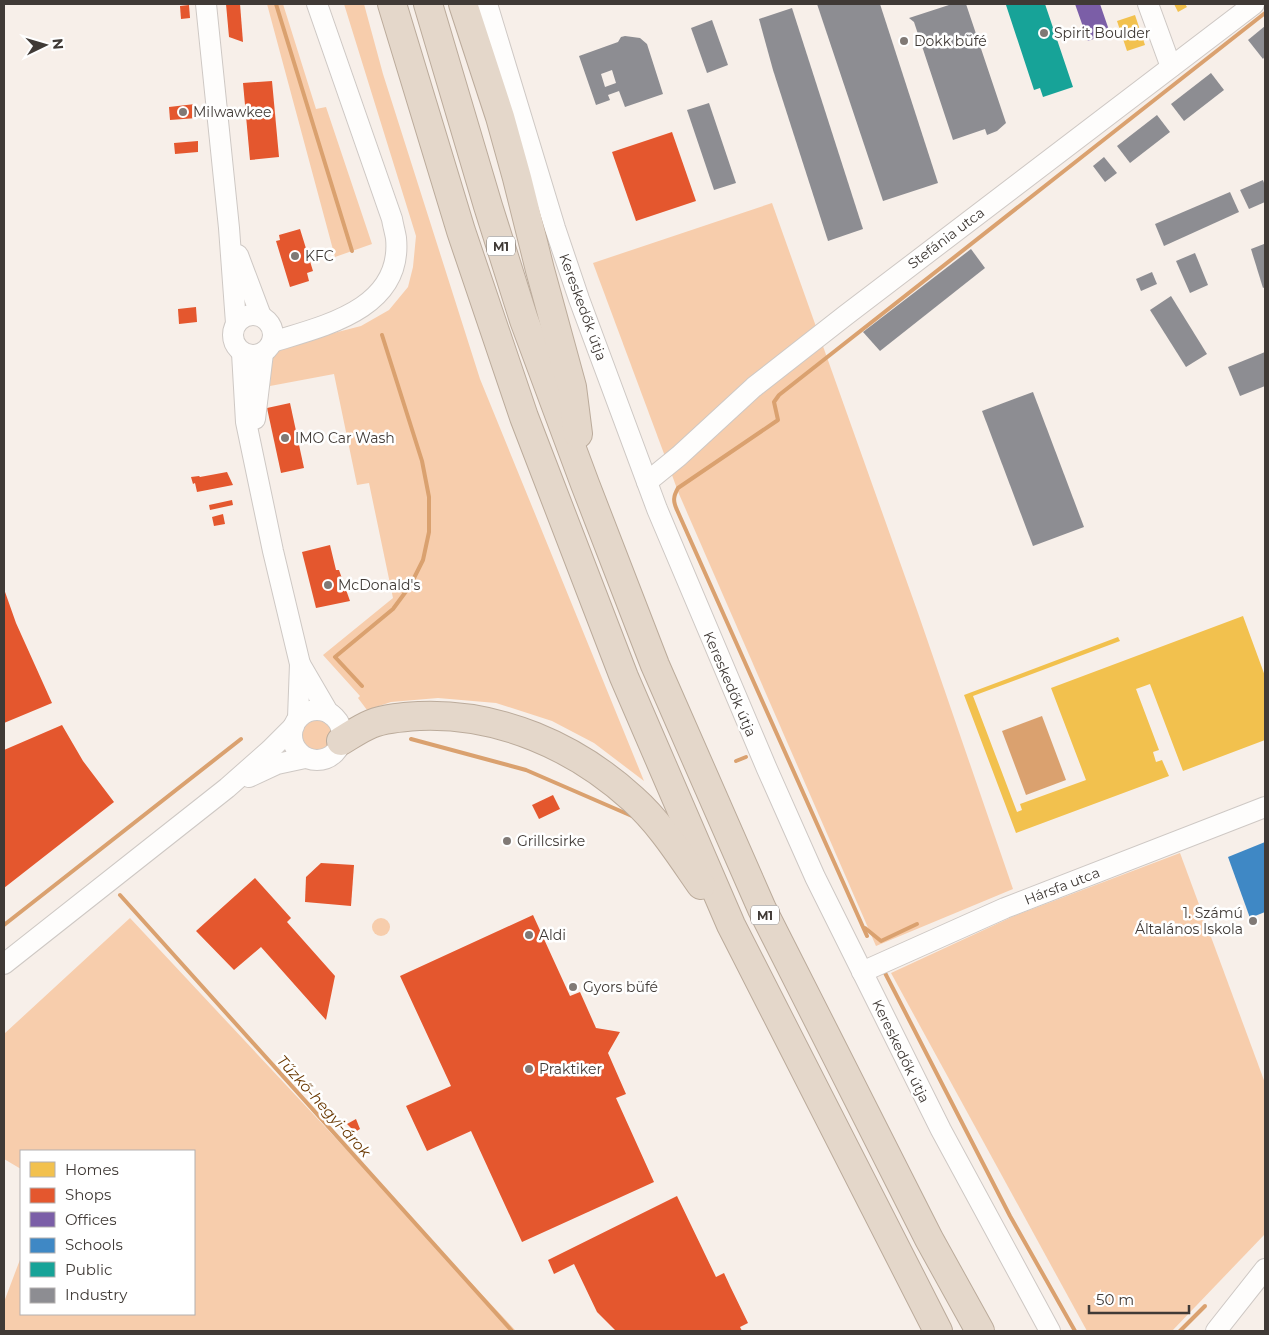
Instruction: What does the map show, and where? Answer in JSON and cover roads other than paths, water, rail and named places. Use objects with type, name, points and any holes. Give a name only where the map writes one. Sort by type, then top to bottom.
[{"type":"highway","name":"M1","points":[[392,4],[458,221],[524,417],[624,676],[731,925],[938,1331]]},
{"type":"highway","name":"M1","points":[[428,4],[524,320],[655,664],[762,910],[929,1239],[980,1331]]},
{"type":"highway","points":[[463,4],[500,117],[572,387],[585,484]]},
{"type":"highway","points":[[342,741],[372,723],[389,719],[435,716],[487,722],[541,738],[588,763],[634,800],[661,828],[731,925]]},
{"type":"street","points":[[206,4],[229,228],[236,323]]},
{"type":"street","points":[[266,334],[247,315],[236,323],[233,328],[235,345],[242,353],[254,356],[266,334],[315,320],[349,315],[361,308],[382,289],[391,274],[395,258],[396,238],[392,219],[317,4]]},
{"type":"street","name":"Kereskedők útja","points":[[487,4],[579,299],[647,482],[767,769],[815,877],[941,1130],[1050,1331]]},
{"type":"street","points":[[1148,4],[1170,67]]},
{"type":"street","name":"Stefánia utca","points":[[647,482],[680,456],[769,375],[1254,4]]},
{"type":"street","points":[[229,228],[266,334],[252,453]]},
{"type":"street","points":[[227,788],[277,764],[305,758],[318,761],[328,758],[336,752],[342,741],[340,726],[328,712],[300,664],[273,551],[246,422],[242,353]]},
{"type":"street","points":[[300,664],[296,722],[292,735],[293,744],[305,758]]},
{"type":"street","points":[[4,964],[227,788],[270,750],[306,713],[314,710],[324,711],[332,715]]},
{"type":"street","name":"Hársfa utca","points":[[862,972],[1006,908],[1265,807]]},
{"type":"street","points":[[1216,1331],[1265,1269]]},
{"type":"waterway","points":[[276,4],[352,251]]},
{"type":"waterway","points":[[867,936],[677,510],[674,499],[676,491],[778,420],[774,402],[779,395],[1265,13]]},
{"type":"waterway","points":[[362,686],[335,657],[393,609],[410,586],[423,560],[429,532],[429,497],[422,461],[382,335]]},
{"type":"waterway","points":[[4,925],[241,739]]},
{"type":"waterway","points":[[411,739],[526,770],[632,816]]},
{"type":"waterway","points":[[736,761],[746,757]]},
{"type":"waterway","name":"Tűzkő-hegyi-árok","points":[[120,895],[512,1331]]},
{"type":"waterway","points":[[865,928],[881,941],[917,924]]},
{"type":"waterway","points":[[884,971],[1010,1216],[1075,1331]]},
{"type":"waterway","points":[[1180,1331],[1205,1306]]},
{"type":"place","name":"Spirit Boulder","points":[[1044,33]]},
{"type":"place","name":"Dokk büfé","points":[[904,41]]},
{"type":"place","name":"Milwawkee","points":[[183,112]]},
{"type":"place","name":"KFC","points":[[295,256]]},
{"type":"place","name":"IMO Car Wash","points":[[285,438]]},
{"type":"place","name":"McDonald's","points":[[328,585]]},
{"type":"place","name":"Grillcsirke","points":[[507,841]]},
{"type":"place","name":"1. Számú Általános Iskola","points":[[1253,921]]},
{"type":"place","name":"Aldi","points":[[529,935]]},
{"type":"place","name":"Gyors büfé","points":[[573,987]]},
{"type":"place","name":"Praktiker","points":[[529,1069]]}]
